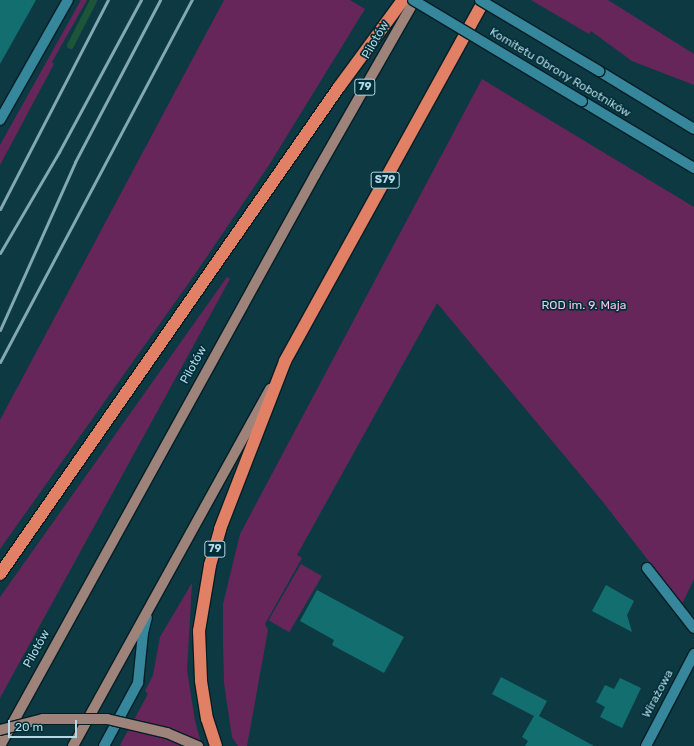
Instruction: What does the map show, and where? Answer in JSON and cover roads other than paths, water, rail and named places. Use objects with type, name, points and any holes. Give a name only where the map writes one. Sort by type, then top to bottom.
[{"type":"highway","points":[[0,574],[339,87],[403,0]]},
{"type":"highway","name":"S79","points":[[285,361],[484,0]]},
{"type":"highway","name":"79","points":[[216,746],[207,719],[201,680],[200,631],[210,564],[220,529],[285,361]]},
{"type":"main road","name":"Pilotów","points":[[0,746],[315,175],[414,0]]},
{"type":"main road","points":[[72,746],[285,361]]},
{"type":"main road","points":[[0,730],[43,719],[107,719],[167,733],[198,746]]},
{"type":"street","points":[[0,120],[68,0]]},
{"type":"street","name":"Komitetu Obrony Robotników","points":[[414,0],[694,168]]},
{"type":"street","name":"Komitetu Obrony Robotników","points":[[480,0],[694,129]]},
{"type":"street","points":[[648,568],[694,628]]},
{"type":"street","points":[[104,746],[138,683],[144,627],[153,600]]},
{"type":"street","name":"Wirażowa","points":[[646,746],[694,654]]},
{"type":"waterway","points":[[70,45],[93,0]]},
{"type":"railway","points":[[0,209],[108,0]]},
{"type":"railway","points":[[0,253],[59,152],[141,0]]},
{"type":"railway","points":[[0,330],[75,162],[160,0]]},
{"type":"railway","points":[[0,362],[192,0]]},
{"type":"park label","name":"ROD im. 9. Maja","points":[[584,306]]}]
